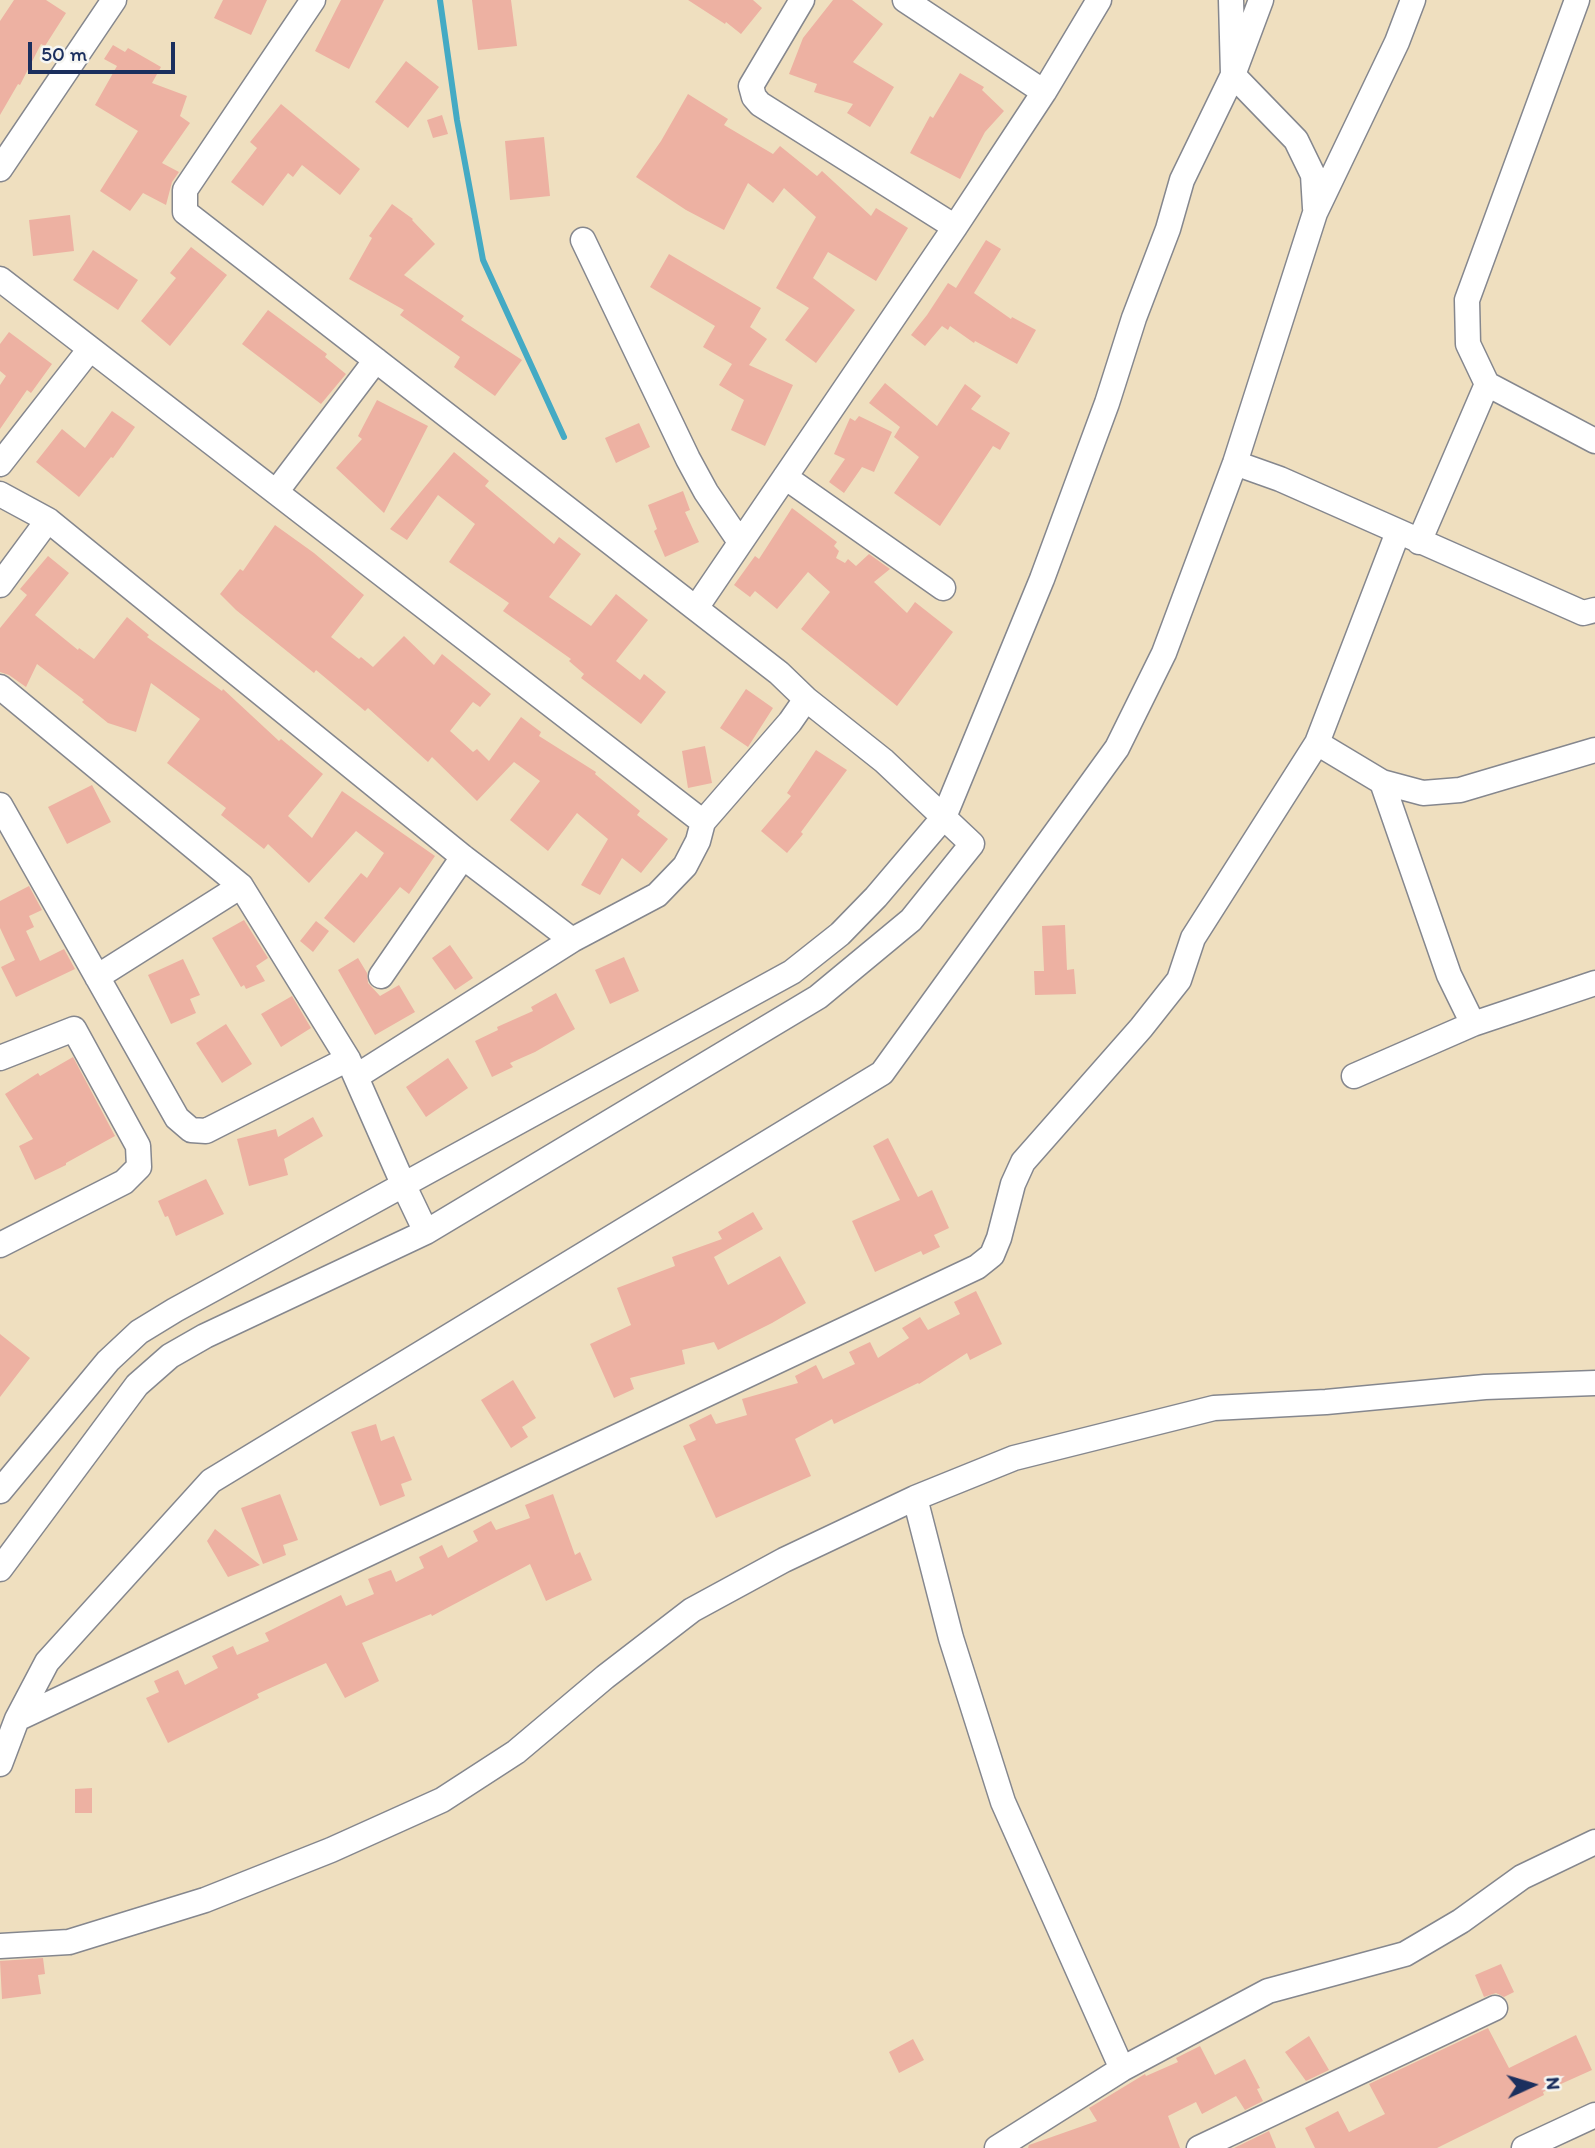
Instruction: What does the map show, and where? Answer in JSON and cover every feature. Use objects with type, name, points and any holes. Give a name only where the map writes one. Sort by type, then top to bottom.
[{"type":"street","points":[[0,169],[114,0]]},
{"type":"street","points":[[0,1569],[137,1385],[170,1356],[205,1336],[426,1232],[818,997],[911,920],[972,844],[884,761],[806,699],[779,673],[185,212],[185,190],[313,0]]},
{"type":"street","points":[[803,0],[751,86],[754,97],[760,104],[956,228]]},
{"type":"street","points":[[905,0],[1044,92]]},
{"type":"street","points":[[696,608],[956,228],[1044,92],[1099,0]]},
{"type":"street","points":[[1231,0],[1233,75],[1296,140],[1313,175],[1315,213]]},
{"type":"street","points":[[0,1491],[108,1361],[138,1332],[792,972],[840,934],[876,898],[944,817],[1042,579],[1107,403],[1133,318],[1168,229],[1182,180],[1233,75],[1261,0]]},
{"type":"street","points":[[0,1764],[17,1719],[47,1662],[211,1481],[882,1073],[1117,748],[1164,653],[1235,463],[1315,213],[1397,42],[1413,0]]},
{"type":"street","points":[[1577,0],[1467,300],[1468,344],[1487,384],[1595,441]]},
{"type":"street","points":[[583,240],[688,460],[740,542]]},
{"type":"street","points":[[0,279],[704,822]]},
{"type":"street","points":[[0,464],[90,349]]},
{"type":"street","points":[[276,492],[376,360]]},
{"type":"street","points":[[17,1719],[976,1267],[992,1255],[1013,1184],[1023,1162],[1141,1028],[1179,980],[1193,938],[1317,743],[1409,537],[1487,384]]},
{"type":"street","points":[[1235,463],[1280,479],[1583,613],[1595,610]]},
{"type":"street","points":[[785,477],[943,588]]},
{"type":"street","points":[[0,494],[48,520],[463,857],[572,940]]},
{"type":"street","points":[[0,585],[48,520]]},
{"type":"street","points":[[0,687],[241,886],[353,1068],[426,1232]]},
{"type":"street","points":[[0,805],[177,1118],[191,1130],[206,1131],[353,1068],[572,940],[657,895],[685,866],[698,842],[704,822],[790,722],[806,699]]},
{"type":"street","points":[[1317,743],[1382,782],[1423,793],[1460,790],[1595,750]]},
{"type":"street","points":[[1382,782],[1449,975],[1473,1024]]},
{"type":"street","points":[[382,976],[463,857]]},
{"type":"street","points":[[97,977],[241,886]]},
{"type":"street","points":[[1354,1076],[1473,1024],[1595,983]]},
{"type":"street","points":[[0,1058],[74,1029],[138,1146],[139,1167],[124,1182],[0,1245]]},
{"type":"street","points":[[0,1946],[69,1942],[205,1900],[331,1850],[442,1800],[516,1752],[605,1677],[692,1610],[784,1560],[915,1498],[1014,1458],[1214,1408],[1326,1402],[1485,1387],[1595,1383]]},
{"type":"street","points":[[915,1498],[950,1638],[1003,1802],[1122,2069]]},
{"type":"street","points":[[997,2148],[1122,2069],[1268,1991],[1405,1955],[1461,1921],[1522,1877],[1595,1842]]},
{"type":"street","points":[[1199,2148],[1495,2008]]},
{"type":"street","points":[[1524,2148],[1595,2115]]},
{"type":"building","points":[[14,0],[46,0],[66,13],[45,46],[41,44],[20,85],[18,84],[0,115],[0,21]]},
{"type":"building","points":[[223,0],[267,0],[251,35],[214,18]]},
{"type":"building","points":[[341,0],[384,0],[349,69],[315,51]]},
{"type":"building","points":[[472,0],[511,0],[517,46],[478,50]]},
{"type":"building","points":[[688,0],[753,0],[762,8],[741,34]]},
{"type":"building","points":[[833,0],[852,0],[883,24],[853,62],[894,87],[870,127],[847,113],[853,104],[814,92],[817,84],[789,74],[803,38]]},
{"type":"building","points":[[113,45],[125,52],[128,48],[161,67],[152,83],[187,96],[180,116],[190,123],[162,163],[179,172],[172,182],[166,205],[143,193],[130,211],[100,191],[138,131],[95,105],[117,66],[104,59]]},
{"type":"building","points":[[406,61],[439,87],[408,128],[375,102]]},
{"type":"building","points":[[960,73],[984,87],[982,90],[1004,111],[985,132],[960,179],[910,153],[930,116],[933,118]]},
{"type":"building","points":[[688,94],[728,119],[724,125],[773,154],[780,146],[817,176],[822,171],[871,216],[876,208],[908,228],[876,281],[828,252],[813,278],[855,310],[816,363],[785,340],[809,308],[776,288],[816,217],[784,188],[773,203],[748,183],[724,230],[686,210],[636,177]]},
{"type":"building","points":[[281,104],[360,169],[340,195],[302,165],[293,177],[288,173],[263,206],[231,182],[257,148],[250,142]]},
{"type":"building","points":[[442,115],[448,134],[433,138],[427,120]]},
{"type":"building","points":[[544,137],[550,196],[510,200],[505,141]]},
{"type":"building","points":[[392,204],[413,219],[435,244],[404,275],[464,316],[461,320],[522,360],[495,396],[454,367],[460,357],[400,315],[404,310],[349,279],[372,238],[369,236]]},
{"type":"building","points":[[70,215],[74,251],[33,256],[29,220]]},
{"type":"building","points":[[986,240],[1001,249],[974,293],[1011,319],[1012,317],[1036,330],[1017,364],[975,341],[974,343],[950,326],[948,330],[942,326],[925,346],[911,335],[948,283],[956,288]]},
{"type":"building","points":[[191,247],[227,275],[170,346],[141,321],[176,278],[170,273]]},
{"type":"building","points":[[93,250],[138,280],[118,310],[73,280]]},
{"type":"building","points":[[669,254],[761,308],[750,327],[767,339],[749,365],[793,385],[765,446],[731,430],[744,400],[719,385],[732,364],[703,347],[715,326],[650,287]]},
{"type":"building","points":[[268,310],[327,354],[325,357],[346,374],[321,404],[242,344]]},
{"type":"building","points":[[9,332],[52,364],[31,393],[27,390],[0,429],[0,385],[6,376],[0,371],[0,344]]},
{"type":"building","points":[[885,383],[937,426],[965,384],[981,396],[971,409],[1010,433],[1000,450],[993,446],[940,526],[894,493],[919,457],[894,437],[900,427],[869,403]]},
{"type":"building","points":[[377,400],[428,426],[384,513],[336,468],[362,439],[358,436]]},
{"type":"building","points":[[112,411],[135,427],[113,458],[111,457],[79,497],[36,462],[62,429],[85,448]]},
{"type":"building","points":[[859,416],[892,432],[874,472],[862,467],[844,493],[829,482],[845,459],[834,454],[850,418],[855,421]]},
{"type":"building","points":[[639,423],[650,447],[616,463],[605,438]]},
{"type":"building","points":[[454,452],[489,481],[485,486],[554,544],[559,537],[581,554],[549,597],[591,626],[616,594],[648,620],[616,661],[640,680],[644,674],[666,692],[641,724],[581,678],[584,674],[569,661],[571,659],[503,611],[509,603],[449,562],[475,524],[438,495],[407,540],[390,529]]},
{"type":"building","points":[[683,491],[690,510],[685,512],[699,542],[665,557],[654,531],[657,529],[648,505]]},
{"type":"building","points":[[792,508],[837,542],[834,546],[839,551],[836,558],[845,563],[848,559],[856,566],[869,554],[890,569],[874,582],[907,613],[915,602],[953,632],[897,706],[801,629],[830,592],[808,572],[777,609],[755,591],[750,597],[734,585],[755,556],[759,559]]},
{"type":"building","points":[[275,525],[314,553],[364,595],[331,637],[359,659],[361,657],[373,667],[404,636],[434,665],[442,654],[491,694],[480,707],[473,702],[450,731],[473,752],[477,749],[489,761],[521,717],[541,732],[539,736],[596,772],[595,774],[640,811],[637,815],[668,839],[641,873],[622,858],[600,895],[581,885],[608,839],[577,813],[548,851],[510,820],[540,781],[514,762],[477,801],[432,757],[428,762],[368,708],[365,711],[236,610],[220,594],[240,569],[243,571]]},
{"type":"building","points":[[48,556],[69,573],[35,615],[78,650],[79,648],[94,659],[127,617],[149,635],[147,637],[222,691],[223,689],[279,741],[281,739],[323,774],[288,816],[312,838],[342,791],[435,856],[409,894],[400,887],[354,943],[324,918],[361,873],[367,878],[384,853],[356,831],[309,883],[268,844],[264,849],[221,815],[226,808],[167,763],[200,719],[151,683],[136,732],[108,723],[82,702],[84,700],[37,664],[26,687],[0,672],[0,628],[27,595],[20,589]]},
{"type":"building","points":[[746,689],[773,708],[748,747],[720,728]]},
{"type":"building","points":[[705,746],[712,783],[688,788],[682,751]]},
{"type":"building","points":[[816,750],[847,770],[787,853],[761,831],[791,796],[787,793]]},
{"type":"building","points":[[92,785],[111,822],[67,844],[48,807]]},
{"type":"building","points":[[29,886],[42,910],[29,916],[34,927],[26,931],[40,961],[64,949],[75,969],[16,997],[1,967],[15,960],[0,928],[0,901]]},
{"type":"building","points":[[244,920],[268,958],[256,966],[265,981],[246,989],[244,985],[241,987],[212,938]]},
{"type":"building","points":[[316,921],[329,931],[313,952],[300,941]]},
{"type":"building","points":[[1065,925],[1067,970],[1074,969],[1076,994],[1035,995],[1034,971],[1044,971],[1042,926]]},
{"type":"building","points":[[450,945],[473,978],[455,990],[432,958]]},
{"type":"building","points":[[624,957],[639,991],[610,1004],[595,970]]},
{"type":"building","points":[[358,958],[367,973],[368,983],[380,996],[399,985],[415,1012],[375,1035],[338,970]]},
{"type":"building","points":[[183,959],[200,995],[190,999],[196,1013],[171,1024],[148,975]]},
{"type":"building","points":[[556,993],[575,1029],[510,1063],[513,1067],[492,1077],[475,1041],[498,1030],[497,1027],[533,1011],[531,1007]]},
{"type":"building","points":[[292,996],[311,1028],[281,1047],[261,1014]]},
{"type":"building","points":[[226,1024],[252,1064],[222,1083],[196,1043]]},
{"type":"building","points":[[73,1057],[115,1136],[35,1180],[19,1146],[33,1139],[5,1094],[38,1073],[40,1076]]},
{"type":"building","points":[[448,1058],[468,1088],[426,1117],[406,1087]]},
{"type":"building","points":[[313,1117],[323,1136],[284,1159],[288,1175],[249,1186],[237,1139],[276,1129],[278,1137]]},
{"type":"building","points":[[888,1138],[918,1197],[932,1190],[949,1228],[934,1235],[940,1247],[923,1255],[921,1251],[875,1272],[852,1221],[900,1200],[873,1146]]},
{"type":"building","points":[[206,1179],[224,1214],[176,1236],[158,1201]]},
{"type":"building","points":[[753,1212],[763,1229],[714,1257],[728,1285],[780,1256],[806,1303],[718,1350],[714,1342],[682,1350],[685,1364],[630,1378],[634,1389],[614,1398],[590,1344],[631,1325],[617,1288],[675,1266],[672,1257],[722,1239],[718,1232]]},
{"type":"building","points":[[976,1291],[1002,1344],[970,1360],[967,1353],[919,1384],[834,1424],[832,1419],[795,1439],[811,1476],[716,1518],[683,1446],[696,1440],[689,1425],[711,1414],[716,1424],[747,1415],[742,1399],[798,1383],[795,1376],[816,1365],[823,1379],[855,1364],[849,1352],[870,1342],[878,1358],[909,1338],[902,1328],[920,1317],[928,1330],[960,1314],[954,1302]]},
{"type":"building","points":[[0,1334],[30,1358],[0,1397]]},
{"type":"building","points":[[513,1380],[536,1418],[522,1427],[528,1437],[511,1448],[481,1400]]},
{"type":"building","points":[[376,1424],[381,1441],[394,1436],[412,1480],[401,1484],[405,1496],[380,1506],[351,1432]]},
{"type":"building","points":[[280,1494],[298,1540],[283,1545],[286,1555],[263,1564],[241,1508]]},
{"type":"building","points":[[553,1494],[575,1555],[580,1552],[592,1580],[546,1601],[530,1564],[432,1616],[431,1614],[362,1643],[379,1681],[345,1698],[326,1663],[257,1694],[259,1698],[168,1743],[146,1698],[159,1692],[154,1681],[178,1670],[185,1685],[218,1668],[212,1656],[233,1646],[237,1655],[269,1641],[265,1633],[341,1595],[346,1606],[374,1594],[368,1579],[391,1570],[396,1582],[424,1568],[419,1557],[442,1545],[448,1558],[478,1541],[473,1531],[491,1521],[496,1530],[530,1518],[525,1505]]},
{"type":"building","points":[[215,1529],[260,1565],[228,1577],[207,1541]]},
{"type":"building","points":[[92,1788],[92,1813],[75,1813],[75,1789]]},
{"type":"building","points":[[43,1958],[45,1974],[38,1975],[41,1994],[2,1999],[0,1961]]},
{"type":"building","points":[[1501,1964],[1514,1992],[1504,1997],[1496,1993],[1484,1997],[1475,1975]]},
{"type":"building","points":[[1488,2028],[1509,2068],[1576,2035],[1592,2070],[1543,2092],[1544,2095],[1437,2148],[1315,2148],[1305,2128],[1338,2111],[1349,2132],[1385,2114],[1369,2084]]},
{"type":"building","points":[[1309,2036],[1329,2070],[1306,2081],[1285,2052]]},
{"type":"building","points":[[913,2039],[924,2060],[899,2073],[889,2052]]},
{"type":"building","points":[[1200,2046],[1215,2075],[1245,2059],[1260,2088],[1257,2089],[1263,2101],[1245,2110],[1236,2096],[1202,2114],[1196,2102],[1168,2116],[1180,2148],[1028,2148],[1029,2145],[1097,2121],[1089,2108],[1145,2074],[1146,2076],[1178,2062],[1176,2058]]},
{"type":"building","points":[[1269,2131],[1276,2148],[1234,2148]]},
{"type":"waterway","points":[[440,0],[457,120],[483,260],[564,437]]}]
